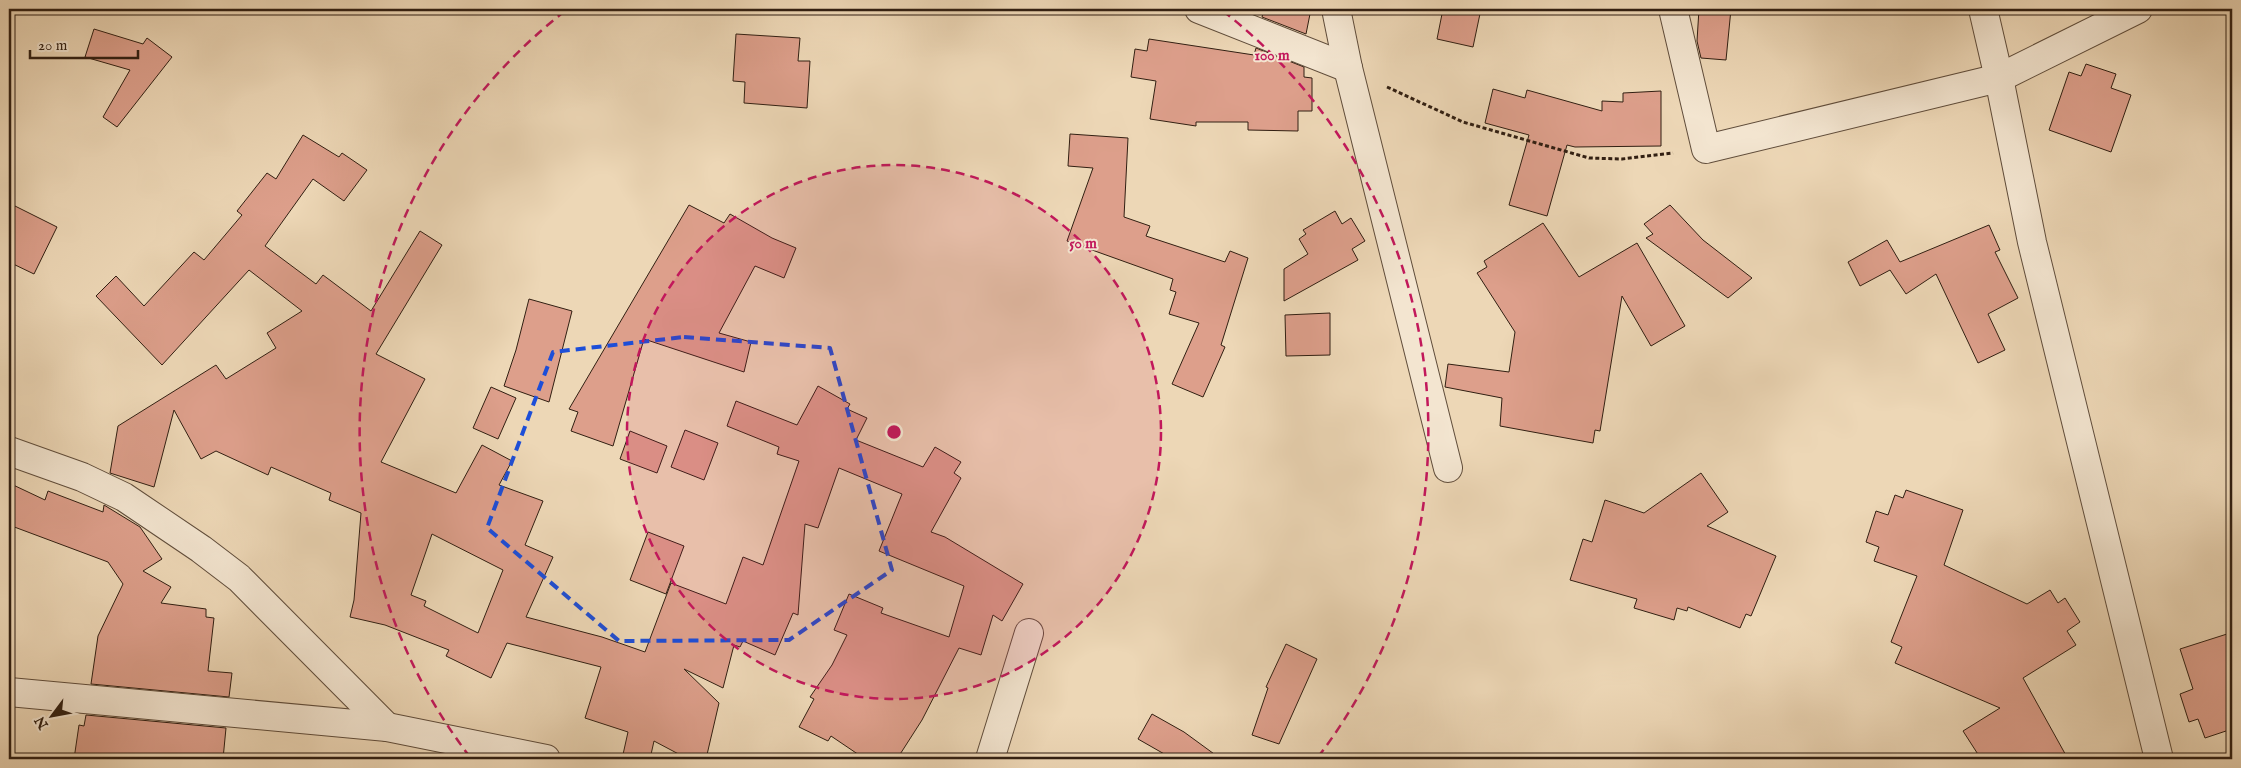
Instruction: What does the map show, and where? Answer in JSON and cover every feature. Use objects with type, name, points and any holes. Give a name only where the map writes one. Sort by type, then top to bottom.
[{"type":"street","points":[[1199,9],[1348,68]]},
{"type":"street","points":[[1336,9],[1348,68],[1448,468]]},
{"type":"street","points":[[1673,9],[1706,149],[1999,78],[2138,9]]},
{"type":"street","points":[[1983,9],[2032,242],[2159,759]]},
{"type":"street","points":[[9,451],[82,477],[124,497],[201,549],[239,578],[387,727]]},
{"type":"street","points":[[990,759],[1029,633]]},
{"type":"street","points":[[9,692],[387,727],[546,759]]},
{"type":"path","points":[[1348,68],[1463,122],[1589,158],[1622,159],[1706,149]]},
{"type":"highlighted area","points":[[684,337],[830,348],[892,570],[789,640],[619,641],[487,528],[553,352]]},
{"type":"building","points":[[1264,9],[1311,9],[1306,34],[1262,17]]},
{"type":"building","points":[[1443,9],[1481,9],[1473,47],[1437,39]]},
{"type":"building","points":[[1699,9],[1731,9],[1726,60],[1701,58],[1697,41]]},
{"type":"building","points":[[94,29],[143,44],[147,38],[172,57],[117,127],[103,117],[130,70],[85,57]]},
{"type":"building","points":[[736,34],[800,38],[798,61],[810,61],[807,108],[744,103],[745,82],[733,81]]},
{"type":"building","points":[[1149,39],[1254,55],[1256,48],[1304,67],[1304,77],[1312,78],[1312,111],[1298,111],[1298,131],[1248,130],[1248,122],[1196,122],[1196,126],[1150,119],[1156,81],[1131,77],[1135,49],[1147,51]]},
{"type":"building","points":[[2086,64],[2116,74],[2111,88],[2131,95],[2111,152],[2049,130],[2069,72],[2081,76]]},
{"type":"building","points":[[1493,89],[1525,98],[1527,90],[1602,111],[1602,101],[1623,102],[1623,93],[1661,91],[1661,146],[1575,147],[1567,145],[1547,216],[1509,205],[1529,135],[1485,123]]},
{"type":"building","points":[[1070,134],[1128,138],[1124,217],[1150,226],[1146,236],[1225,262],[1230,251],[1248,258],[1221,345],[1225,347],[1203,397],[1172,384],[1199,323],[1169,314],[1176,292],[1170,290],[1173,279],[1067,241],[1093,168],[1068,166]]},
{"type":"building","points":[[303,135],[339,157],[342,153],[367,170],[344,201],[313,179],[265,246],[316,284],[323,275],[371,311],[420,231],[442,245],[376,354],[425,379],[381,462],[456,493],[482,445],[512,461],[499,485],[543,501],[525,545],[553,557],[526,617],[602,637],[645,652],[671,583],[726,604],[743,557],[763,565],[799,461],[777,454],[779,447],[727,426],[736,401],[797,425],[818,386],[850,404],[847,409],[867,418],[856,440],[923,467],[935,447],[961,462],[954,473],[961,478],[931,532],[945,537],[1023,584],[1002,621],[993,615],[981,655],[959,648],[922,720],[897,759],[865,759],[831,736],[828,741],[799,727],[814,699],[810,697],[832,665],[847,635],[834,630],[849,594],[883,608],[881,613],[949,637],[964,586],[879,551],[902,494],[839,468],[818,528],[805,524],[798,615],[793,613],[775,655],[743,641],[740,647],[734,645],[723,688],[684,669],[719,703],[706,759],[688,759],[654,741],[650,759],[622,759],[628,732],[585,718],[601,667],[507,643],[491,678],[446,656],[449,650],[385,625],[350,617],[354,600],[361,513],[329,500],[331,493],[271,467],[268,475],[216,451],[201,459],[174,410],[154,487],[110,473],[118,426],[216,365],[226,379],[276,348],[267,333],[302,311],[249,270],[162,365],[96,296],[116,276],[144,306],[194,252],[204,260],[242,215],[237,211],[267,173],[276,179]],"holes":[[[432,534],[503,570],[478,633],[424,606],[426,601],[411,595]]]},
{"type":"building","points":[[9,203],[57,227],[34,274],[9,262]]},
{"type":"building","points":[[689,205],[724,223],[730,214],[772,238],[796,248],[784,278],[755,266],[719,333],[751,342],[744,372],[644,339],[613,446],[571,431],[578,412],[569,409]]},
{"type":"building","points":[[1670,205],[1703,240],[1752,278],[1728,298],[1646,238],[1653,234],[1644,224]]},
{"type":"building","points":[[1335,211],[1342,224],[1351,218],[1365,241],[1352,249],[1358,260],[1284,301],[1284,269],[1308,254],[1299,239],[1306,234],[1303,230]]},
{"type":"building","points":[[1543,223],[1579,277],[1637,243],[1685,326],[1651,346],[1622,296],[1600,431],[1595,430],[1593,443],[1500,426],[1502,398],[1445,387],[1448,364],[1509,372],[1515,332],[1477,273],[1487,267],[1484,261]]},
{"type":"building","points":[[1989,225],[2000,250],[1995,252],[2018,298],[1988,314],[2005,350],[1978,363],[1936,274],[1906,294],[1890,270],[1860,286],[1848,262],[1887,240],[1900,262]]},
{"type":"building","points":[[529,299],[572,311],[549,402],[504,386],[516,350]]},
{"type":"building","points":[[1330,313],[1330,355],[1286,356],[1285,315]]},
{"type":"building","points":[[491,387],[516,398],[498,439],[473,428]]},
{"type":"building","points":[[685,430],[718,443],[704,480],[671,467]]},
{"type":"building","points":[[630,431],[667,446],[657,473],[620,459]]},
{"type":"building","points":[[1701,473],[1728,512],[1707,526],[1776,556],[1751,616],[1746,614],[1740,628],[1688,607],[1687,611],[1677,608],[1674,620],[1634,608],[1637,599],[1570,580],[1583,539],[1592,542],[1605,500],[1644,513]]},
{"type":"building","points":[[9,483],[45,500],[48,491],[103,512],[104,505],[140,527],[162,559],[143,571],[171,587],[161,603],[206,609],[206,617],[214,618],[208,671],[232,673],[229,697],[91,684],[98,636],[123,584],[108,562],[9,525]]},
{"type":"building","points":[[1906,490],[1963,510],[1944,565],[2027,604],[2050,590],[2058,603],[2065,598],[2080,622],[2067,631],[2076,645],[2023,678],[2068,759],[1981,759],[1963,731],[2000,708],[1895,663],[1902,647],[1891,642],[1917,576],[1874,561],[1879,547],[1866,542],[1876,511],[1888,515],[1895,495],[1903,498]]},
{"type":"building","points":[[648,532],[684,546],[666,594],[630,580]]},
{"type":"building","points":[[2227,634],[2232,651],[2232,729],[2205,738],[2198,719],[2189,722],[2180,694],[2193,689],[2180,649]]},
{"type":"building","points":[[1286,644],[1317,659],[1279,744],[1252,735],[1268,688],[1266,687]]},
{"type":"building","points":[[1152,714],[1184,732],[1221,759],[1173,759],[1138,739]]},
{"type":"building","points":[[86,715],[226,728],[223,759],[74,759],[79,725],[84,726]]}]
